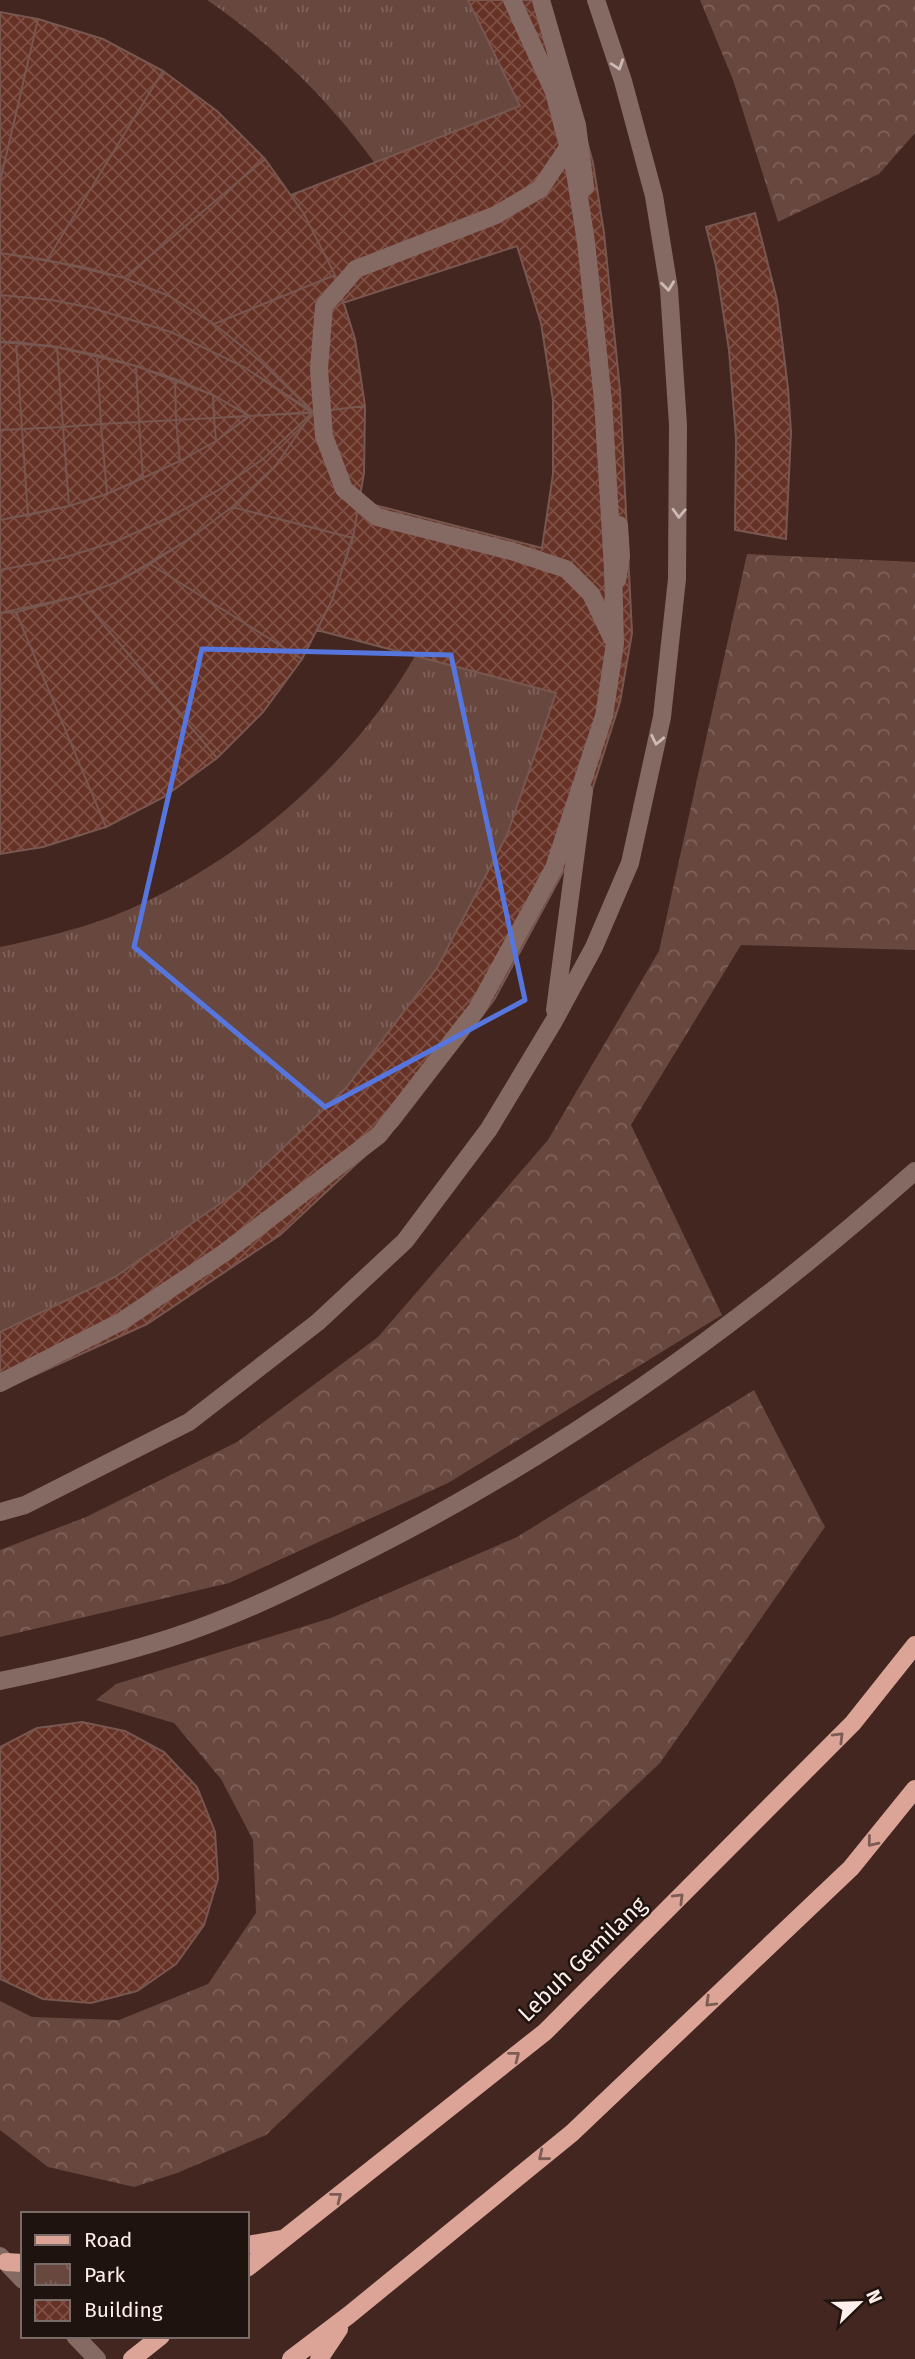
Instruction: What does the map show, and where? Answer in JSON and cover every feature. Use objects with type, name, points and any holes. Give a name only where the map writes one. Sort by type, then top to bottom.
[{"type":"main road","name":"Lebuh Gemilang","points":[[248,2267],[545,2032],[853,1723],[915,1645]]},
{"type":"main road","points":[[291,2359],[572,2133],[851,1868],[915,1789]]},
{"type":"main road","points":[[248,2245],[283,2239]]},
{"type":"main road","points":[[319,2359],[349,2315]]},
{"type":"main road","points":[[132,2359],[158,2338]]},
{"type":"street","points":[[0,1383],[122,1321],[224,1253],[379,1135],[477,1009],[554,868],[604,716],[615,643],[603,400],[586,242],[575,172],[554,92],[512,0]]},
{"type":"street","points":[[541,0],[577,125],[608,363],[621,556],[577,839],[554,1021]]},
{"type":"street","points":[[0,1512],[24,1505],[189,1422],[318,1322],[405,1241],[489,1129],[554,1021],[594,947],[630,863],[662,717],[677,579],[678,425],[669,289],[654,196],[623,81],[596,0]]},
{"type":"street","points":[[569,146],[540,189],[496,215],[356,269],[324,306],[320,369],[324,436],[344,489],[377,517],[511,551],[566,569],[591,594],[615,643]]},
{"type":"street","points":[[0,1681],[90,1662],[172,1637],[231,1615],[312,1579],[445,1511],[584,1428],[717,1335],[858,1222],[915,1171]]},
{"type":"street","points":[[10,2260],[21,2277]]},
{"type":"street","points":[[77,2338],[96,2359]]},
{"type":"highlighted area","points":[[202,649],[451,655],[525,1000],[325,1107],[134,947]]},
{"type":"green space","points":[[207,0],[468,0],[520,106],[374,162],[298,74],[254,35]]},
{"type":"green space","points":[[700,0],[915,0],[915,133],[879,174],[778,222],[733,80]]},
{"type":"green space","points":[[747,554],[915,562],[915,950],[741,945],[631,1125],[722,1315],[448,1483],[229,1583],[0,1637],[0,1550],[86,1517],[237,1442],[378,1337],[548,1140],[659,951]]},
{"type":"green space","points":[[415,656],[556,693],[507,835],[437,968],[346,1088],[238,1191],[115,1277],[0,1332],[0,947],[57,934],[113,916],[158,896],[245,842],[323,775],[358,737],[389,697]]},
{"type":"green space","points":[[754,1390],[825,1527],[660,1763],[266,2135],[177,2173],[134,2187],[48,2167],[0,2130],[0,2001],[32,2017],[119,2020],[208,1984],[256,1913],[253,1840],[221,1779],[174,1723],[96,1700],[116,1684],[331,1618],[517,1537]]},
{"type":"building","points":[[468,0],[534,0],[571,83],[593,163],[604,233],[620,390],[632,633],[620,702],[570,859],[494,1000],[397,1126],[280,1235],[147,1324],[0,1391],[0,1332],[115,1277],[238,1191],[346,1088],[437,968],[507,835],[556,693],[317,630],[332,600],[354,532],[359,501],[542,548],[553,474],[553,400],[541,323],[517,246],[343,303],[335,275],[304,214],[291,195],[520,106]]},
{"type":"building","points":[[0,12],[38,19],[0,182]]},
{"type":"building","points":[[38,19],[103,39],[163,71],[47,260],[0,253],[0,182]]},
{"type":"building","points":[[163,71],[217,111],[265,159],[124,278],[47,260]]},
{"type":"building","points":[[265,159],[304,214],[335,275],[214,324],[169,296],[124,278]]},
{"type":"building","points":[[755,213],[777,300],[788,388],[791,432],[786,539],[735,530],[736,438],[729,350],[716,266],[706,227]]},
{"type":"building","points":[[0,253],[84,267],[124,278],[169,296],[214,324],[260,361],[313,412],[244,367],[171,332],[92,308],[52,300],[0,295]]},
{"type":"building","points":[[335,275],[355,339],[365,406],[313,412],[260,361],[214,324]]},
{"type":"building","points":[[0,295],[52,300],[92,308],[171,332],[244,367],[312,413],[249,416],[213,395],[136,366],[57,347],[0,342]]},
{"type":"building","points":[[0,342],[16,342],[22,429],[0,430]]},
{"type":"building","points":[[16,342],[57,347],[63,427],[22,429]]},
{"type":"building","points":[[57,347],[97,355],[101,424],[63,427]]},
{"type":"building","points":[[97,355],[136,366],[139,422],[101,424]]},
{"type":"building","points":[[136,366],[175,379],[176,420],[139,422]]},
{"type":"building","points":[[175,379],[213,395],[214,418],[176,420]]},
{"type":"building","points":[[213,395],[250,416],[214,418]]},
{"type":"building","points":[[365,406],[364,473],[353,538],[232,507],[276,465],[313,412]]},
{"type":"building","points":[[313,412],[263,459],[217,491],[168,518],[117,541],[63,558],[0,570],[0,520],[69,506],[107,494],[180,461],[216,441],[249,416]]},
{"type":"building","points":[[312,413],[276,465],[232,507],[189,539],[117,582],[79,596],[0,613],[0,570],[63,558],[117,541],[168,518],[217,491],[263,459]]},
{"type":"building","points":[[250,416],[216,441],[214,418]]},
{"type":"building","points":[[214,418],[216,441],[180,461],[176,420]]},
{"type":"building","points":[[176,420],[180,461],[143,478],[139,422]]},
{"type":"building","points":[[139,422],[143,478],[107,494],[101,424]]},
{"type":"building","points":[[101,424],[107,494],[69,506],[63,427]]},
{"type":"building","points":[[63,427],[69,506],[28,515],[22,429]]},
{"type":"building","points":[[22,429],[28,515],[0,520],[0,430]]},
{"type":"building","points":[[232,507],[353,538],[332,600],[302,659],[150,564]]},
{"type":"building","points":[[150,564],[302,659],[263,712],[217,758],[79,596],[117,582]]},
{"type":"building","points":[[79,596],[217,758],[164,797],[106,827],[16,612]]},
{"type":"building","points":[[16,612],[106,827],[43,847],[0,854],[0,613]]},
{"type":"building","points":[[82,1722],[125,1731],[164,1752],[197,1787],[215,1832],[218,1879],[204,1925],[176,1964],[137,1991],[91,2003],[43,1999],[0,1979],[0,1747],[37,1728]]}]
